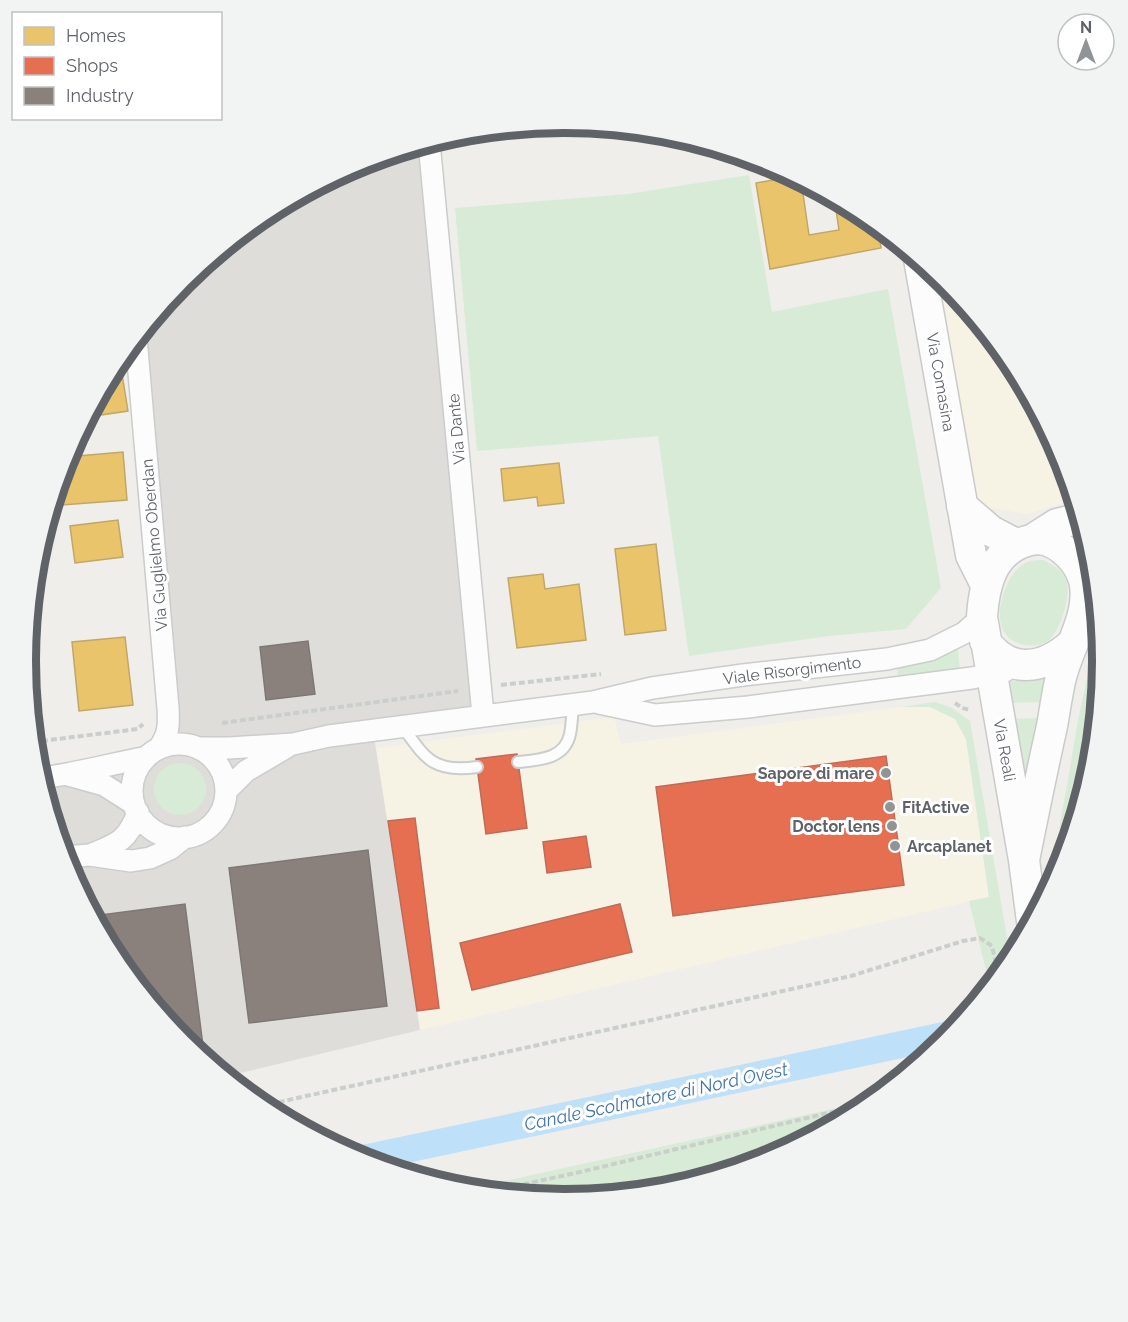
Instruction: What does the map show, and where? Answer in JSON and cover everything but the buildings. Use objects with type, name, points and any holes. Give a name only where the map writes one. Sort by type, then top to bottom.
[{"type":"main road","name":"Via Comasina","points":[[921,273],[962,506]]},
{"type":"main road","points":[[962,506],[991,531],[1025,541],[1049,540],[1070,555],[1079,566],[1088,600]]},
{"type":"main road","points":[[962,506],[970,555],[986,585]]},
{"type":"main road","points":[[1073,520],[1025,541],[1003,555],[993,567],[983,601],[983,629],[993,651],[1002,659],[1013,664],[1027,666],[1053,658],[1072,644],[1089,608]]},
{"type":"main road","name":"Via Reali","points":[[983,629],[986,683],[1024,860],[1030,908]]},
{"type":"main road","name":"Via Reali","points":[[1024,860],[1061,677],[1072,644]]},
{"type":"street","name":"Via Dante","points":[[430,150],[483,715]]},
{"type":"street","name":"Via Guglielmo Oberdan","points":[[137,351],[168,708],[168,730],[165,740],[153,753]]},
{"type":"street","name":"Viale Risorgimento","points":[[293,744],[328,735],[583,703],[652,688],[887,659],[930,650],[964,633],[983,629]]},
{"type":"street","name":"Viale Risorgimento","points":[[583,703],[656,715],[986,683],[1027,666]]},
{"type":"street","points":[[49,777],[67,775],[153,753],[172,744],[186,744],[199,748],[211,755],[225,777],[225,803],[219,816],[210,827],[198,834],[171,837],[146,824],[136,808],[132,791],[139,767],[153,753]]},
{"type":"street","points":[[199,748],[293,744]]},
{"type":"street","points":[[226,790],[246,771],[293,744]]},
{"type":"street","points":[[67,775],[104,785],[136,808]]},
{"type":"street","points":[[90,855],[124,838],[132,828],[136,808]]},
{"type":"street","points":[[73,856],[90,855],[131,861],[150,858],[170,849],[185,837]]},
{"type":"lane","points":[[518,762],[543,759],[558,754],[566,746],[583,703]]},
{"type":"lane","points":[[402,726],[420,752],[438,765],[451,769],[477,767]]},
{"type":"path","points":[[276,1103],[851,976],[963,941],[980,938],[992,946],[996,964]]},
{"type":"path","points":[[514,1186],[841,1110]]},
{"type":"shaded area","points":[[425,152],[478,715],[373,730],[420,1030],[236,1074],[227,1067],[226,1062],[222,1063],[216,1058],[167,1009],[125,954],[90,895],[64,831],[50,781],[160,753],[139,349],[167,313],[216,264],[271,222],[330,187],[394,161]]},
{"type":"shaded area","points":[[928,279],[961,313],[1003,368],[1038,427],[1067,501],[1027,514],[967,504]]},
{"type":"shaded area","points":[[902,707],[930,707],[955,719],[966,739],[989,897],[420,1030],[376,748],[614,717],[621,744]]},
{"type":"green space","points":[[749,175],[772,312],[888,289],[941,588],[906,629],[829,636],[689,656],[658,436],[477,451],[455,208],[628,194]]},
{"type":"green space","points":[[1043,560],[1058,568],[1065,576],[1067,600],[1058,628],[1049,640],[1038,645],[1025,645],[1013,641],[1004,632],[1000,619],[1001,603],[1005,588],[1013,574],[1023,564]]},
{"type":"green space","points":[[958,649],[960,672],[898,678],[897,668],[933,660]]},
{"type":"green space","points":[[1092,662],[1091,696],[1082,764],[1074,798],[1056,852],[1078,722]]},
{"type":"green space","points":[[1046,675],[1041,702],[1010,703],[1008,682]]},
{"type":"green space","points":[[935,702],[952,708],[970,721],[1008,945],[987,976],[969,901],[989,897],[966,739],[955,719],[930,707],[902,707]]},
{"type":"green space","points":[[1038,718],[1031,748],[1027,783],[1019,783],[1012,719]]},
{"type":"green space","points":[[175,763],[185,763],[199,770],[206,789],[199,808],[185,815],[175,815],[165,811],[158,804],[154,794],[154,784],[158,774],[165,767]]},
{"type":"green space","points":[[848,1106],[798,1135],[766,1149],[701,1171],[667,1179],[599,1188],[564,1189],[493,1184]]},
{"type":"waterway","name":"Canale Scolmatore di Nord Ovest","points":[[379,1155],[933,1038]]},
{"type":"place","name":"Sapore di mare","points":[[886,773]]},
{"type":"place","name":"FitActive","points":[[890,807]]},
{"type":"place","name":"Doctor lens","points":[[892,826]]},
{"type":"place","name":"Arcaplanet","points":[[895,846]]}]
